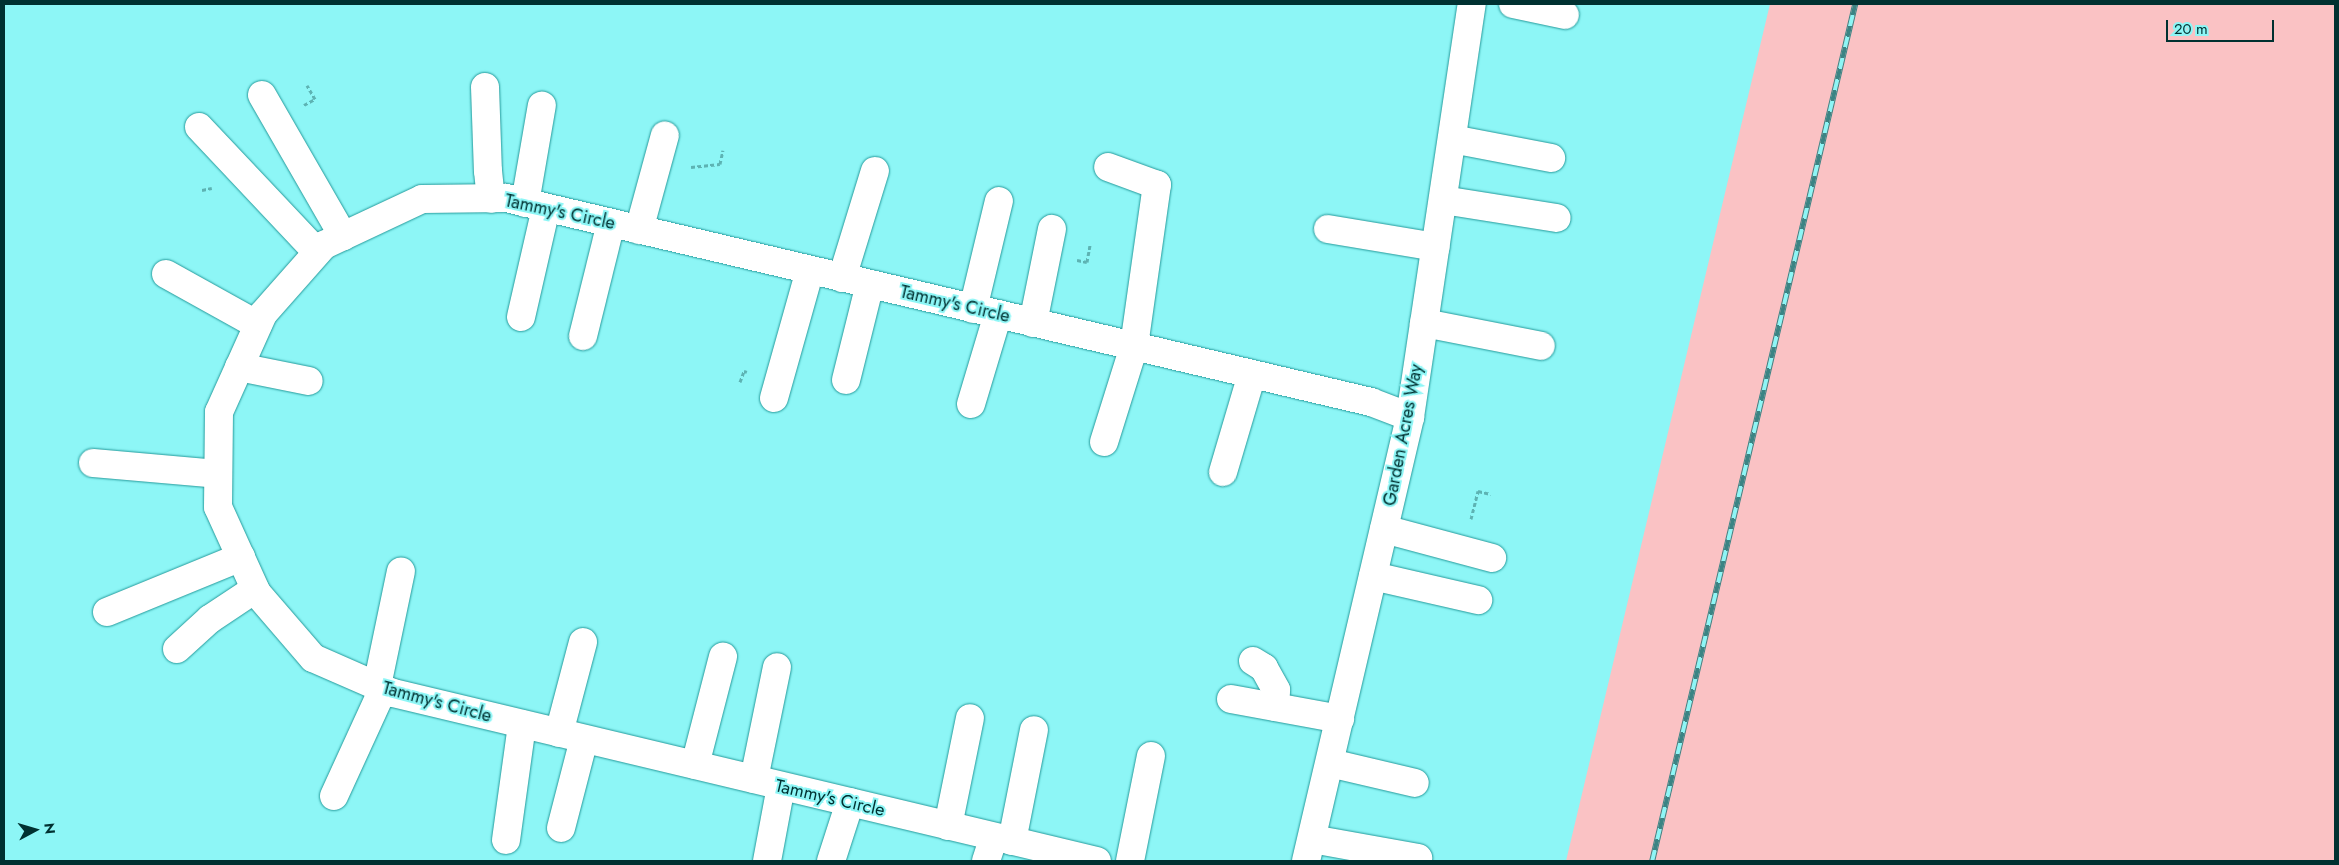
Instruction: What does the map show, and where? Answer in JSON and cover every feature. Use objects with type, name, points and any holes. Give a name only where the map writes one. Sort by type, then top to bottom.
[{"type":"street","name":"Garden Acres Way","points":[[1309,850],[1410,417],[1472,4]]},
{"type":"street","points":[[1513,4],[1565,16]]},
{"type":"street","points":[[485,87],[488,171],[491,198]]},
{"type":"street","points":[[262,95],[343,236]]},
{"type":"street","points":[[522,317],[535,206],[542,105]]},
{"type":"street","points":[[199,127],[318,252]]},
{"type":"street","points":[[639,230],[665,134]]},
{"type":"street","points":[[1452,139],[1551,158]]},
{"type":"street","points":[[1104,442],[1134,346],[1157,186],[1108,167]]},
{"type":"street","points":[[842,278],[874,171]]},
{"type":"street","name":"Tammy's Circle","points":[[1097,861],[998,846],[948,826],[392,693],[313,658],[255,589],[218,507],[219,412],[263,314],[324,245],[422,199],[506,198],[1371,402],[1410,417]]},
{"type":"street","points":[[971,404],[986,312],[999,200]]},
{"type":"street","points":[[1443,200],[1557,218]]},
{"type":"street","points":[[583,336],[611,224]]},
{"type":"street","points":[[1033,322],[1052,229]]},
{"type":"street","points":[[1328,230],[1436,247]]},
{"type":"street","points":[[774,398],[810,270]]},
{"type":"street","points":[[166,274],[258,325]]},
{"type":"street","points":[[846,380],[870,284]]},
{"type":"street","points":[[1424,323],[1541,346]]},
{"type":"street","points":[[239,367],[309,381]]},
{"type":"street","points":[[1223,472],[1252,374]]},
{"type":"street","points":[[93,463],[218,474]]},
{"type":"street","points":[[1384,529],[1492,558]]},
{"type":"street","points":[[108,612],[241,557]]},
{"type":"street","points":[[334,796],[380,688],[401,571]]},
{"type":"street","points":[[1373,576],[1478,600]]},
{"type":"street","points":[[177,649],[210,618],[255,589]]},
{"type":"street","points":[[561,828],[583,642]]},
{"type":"street","points":[[694,765],[723,657]]},
{"type":"street","points":[[1253,661],[1264,668],[1276,690],[1275,707]]},
{"type":"street","points":[[754,779],[777,667]]},
{"type":"street","points":[[1230,699],[1340,719]]},
{"type":"street","points":[[948,826],[970,718]]},
{"type":"street","points":[[506,840],[522,724]]},
{"type":"street","points":[[998,846],[1034,730]]},
{"type":"street","points":[[1130,861],[1151,756]]},
{"type":"street","points":[[1330,763],[1415,783]]},
{"type":"street","points":[[767,861],[781,786]]},
{"type":"street","points":[[831,861],[850,802]]},
{"type":"street","points":[[1309,850],[1418,858]]},
{"type":"path","points":[[655,170],[720,164],[723,150]]},
{"type":"path","points":[[1463,550],[1478,491],[1491,494]]},
{"type":"shaded area","points":[[1770,4],[2335,4],[2335,861],[1566,861]]},
{"type":"railway","points":[[1652,861],[1855,4]]}]
